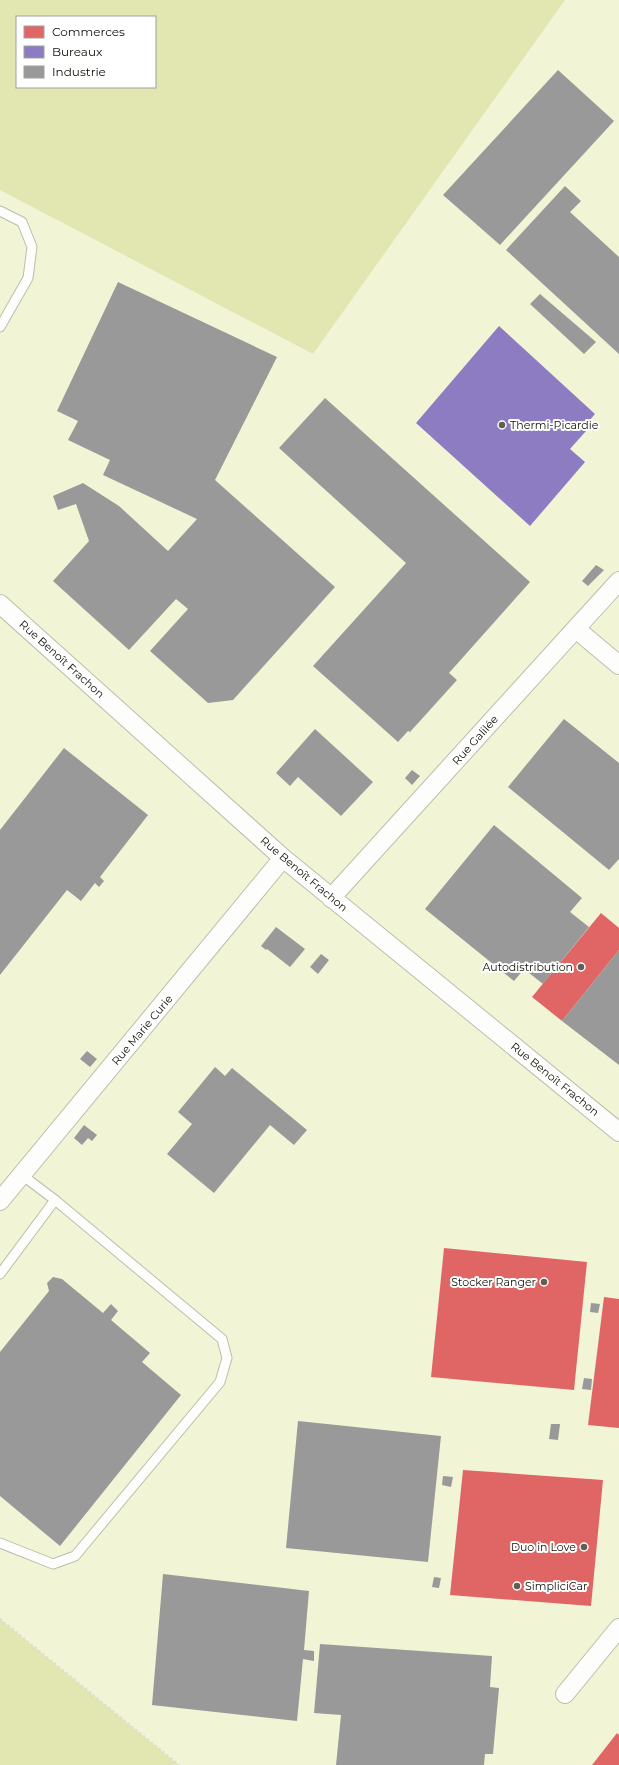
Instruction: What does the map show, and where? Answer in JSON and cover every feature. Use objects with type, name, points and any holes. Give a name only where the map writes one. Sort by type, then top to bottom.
[{"type":"street","name":"Rue Galilée","points":[[331,898],[619,582]]},
{"type":"street","name":"Rue Benoît Frachon","points":[[0,604],[283,858],[619,1132]]},
{"type":"street","points":[[576,629],[619,665]]},
{"type":"street","name":"Rue Marie Curie","points":[[0,1202],[283,858]]},
{"type":"street","points":[[565,1694],[619,1628]]},
{"type":"lane","points":[[0,211],[22,222],[32,247],[28,278],[0,327]]},
{"type":"lane","points":[[0,1543],[53,1564],[75,1556],[220,1382],[227,1358],[222,1339],[55,1200],[22,1175]]},
{"type":"lane","points":[[0,1274],[55,1200]]},
{"type":"path","points":[[0,1618],[179,1765]]},
{"type":"shaded area","points":[[565,0],[619,0],[619,1765],[179,1765],[0,1619],[0,190],[313,354]]},
{"type":"green space","points":[[0,0],[565,0],[313,354],[0,190]]},
{"type":"green space","points":[[0,1619],[179,1765],[0,1765]]},
{"type":"building: Commerces","name":"Autodistribution","points":[[601,913],[619,928],[619,950],[562,1021],[532,997]]},
{"type":"building: Commerces","points":[[444,1248],[587,1262],[574,1390],[431,1377]]},
{"type":"building: Commerces","points":[[604,1297],[619,1299],[619,1428],[588,1425]]},
{"type":"building: Commerces","points":[[463,1470],[603,1480],[591,1606],[450,1595]]},
{"type":"building: Commerces","points":[[617,1733],[619,1735],[619,1765],[592,1765]]},
{"type":"building: Bureaux","name":"Thermi-Picardie","points":[[499,326],[595,414],[583,428],[586,431],[570,449],[585,462],[530,526],[416,423]]},
{"type":"building: Industrie","points":[[558,70],[614,121],[500,245],[443,195]]},
{"type":"building: Industrie","points":[[565,186],[581,201],[570,212],[619,257],[619,354],[506,250]]},
{"type":"building: Industrie","points":[[118,282],[277,357],[215,480],[335,587],[233,700],[208,703],[150,651],[188,609],[176,599],[129,650],[53,581],[89,541],[76,504],[58,510],[53,496],[83,483],[119,506],[168,551],[197,519],[103,475],[110,460],[68,440],[78,421],[57,411]]},
{"type":"building: Industrie","points":[[540,294],[596,342],[584,354],[530,304]]},
{"type":"building: Industrie","points":[[325,398],[530,582],[449,673],[457,680],[410,732],[408,731],[398,742],[313,666],[406,563],[279,448]]},
{"type":"building: Industrie","points":[[596,565],[604,570],[588,586],[582,581]]},
{"type":"building: Industrie","points":[[564,719],[619,763],[619,859],[609,870],[508,787]]},
{"type":"building: Industrie","points":[[315,729],[373,782],[341,816],[298,777],[290,786],[276,773]]},
{"type":"building: Industrie","points":[[64,748],[148,815],[100,877],[104,881],[99,887],[95,883],[81,901],[67,890],[0,975],[0,830]]},
{"type":"building: Industrie","points":[[412,770],[420,776],[412,785],[405,778]]},
{"type":"building: Industrie","points":[[494,825],[582,898],[570,912],[589,927],[543,984],[524,969],[514,981],[425,909]]},
{"type":"building: Industrie","points":[[276,927],[305,949],[290,967],[261,946]]},
{"type":"building: Industrie","points":[[619,950],[619,1065],[562,1021]]},
{"type":"building: Industrie","points":[[321,954],[329,960],[318,974],[310,967]]},
{"type":"building: Industrie","points":[[87,1051],[97,1059],[90,1067],[80,1059]]},
{"type":"building: Industrie","points":[[215,1067],[225,1076],[232,1068],[307,1130],[294,1145],[270,1125],[214,1193],[167,1154],[192,1124],[178,1112]]},
{"type":"building: Industrie","points":[[84,1125],[97,1135],[92,1141],[88,1138],[82,1145],[74,1138]]},
{"type":"building: Industrie","points":[[53,1277],[62,1279],[103,1313],[111,1304],[118,1311],[111,1320],[150,1353],[142,1362],[181,1395],[60,1546],[0,1496],[0,1352],[49,1291],[47,1283]]},
{"type":"building: Industrie","points":[[591,1303],[600,1304],[598,1313],[590,1312]]},
{"type":"building: Industrie","points":[[584,1378],[592,1379],[591,1390],[582,1389]]},
{"type":"building: Industrie","points":[[298,1421],[441,1436],[428,1562],[286,1548]]},
{"type":"building: Industrie","points":[[551,1424],[560,1424],[558,1440],[549,1439]]},
{"type":"building: Industrie","points":[[443,1476],[453,1477],[451,1487],[442,1485]]},
{"type":"building: Industrie","points":[[163,1574],[309,1591],[304,1650],[314,1651],[314,1661],[303,1659],[297,1721],[152,1705]]},
{"type":"building: Industrie","points":[[434,1577],[441,1578],[439,1588],[432,1587]]},
{"type":"building: Industrie","points":[[320,1644],[492,1656],[490,1687],[499,1688],[493,1754],[485,1754],[484,1765],[336,1765],[341,1715],[314,1713]]},
{"type":"place","name":"Thermi-Picardie","points":[[502,425]]},
{"type":"place","name":"Autodistribution","points":[[581,967]]},
{"type":"place","name":"Stocker Ranger","points":[[544,1282]]},
{"type":"place","name":"Duo in Love","points":[[584,1547]]},
{"type":"place","name":"SimpliciCar","points":[[517,1586]]}]
